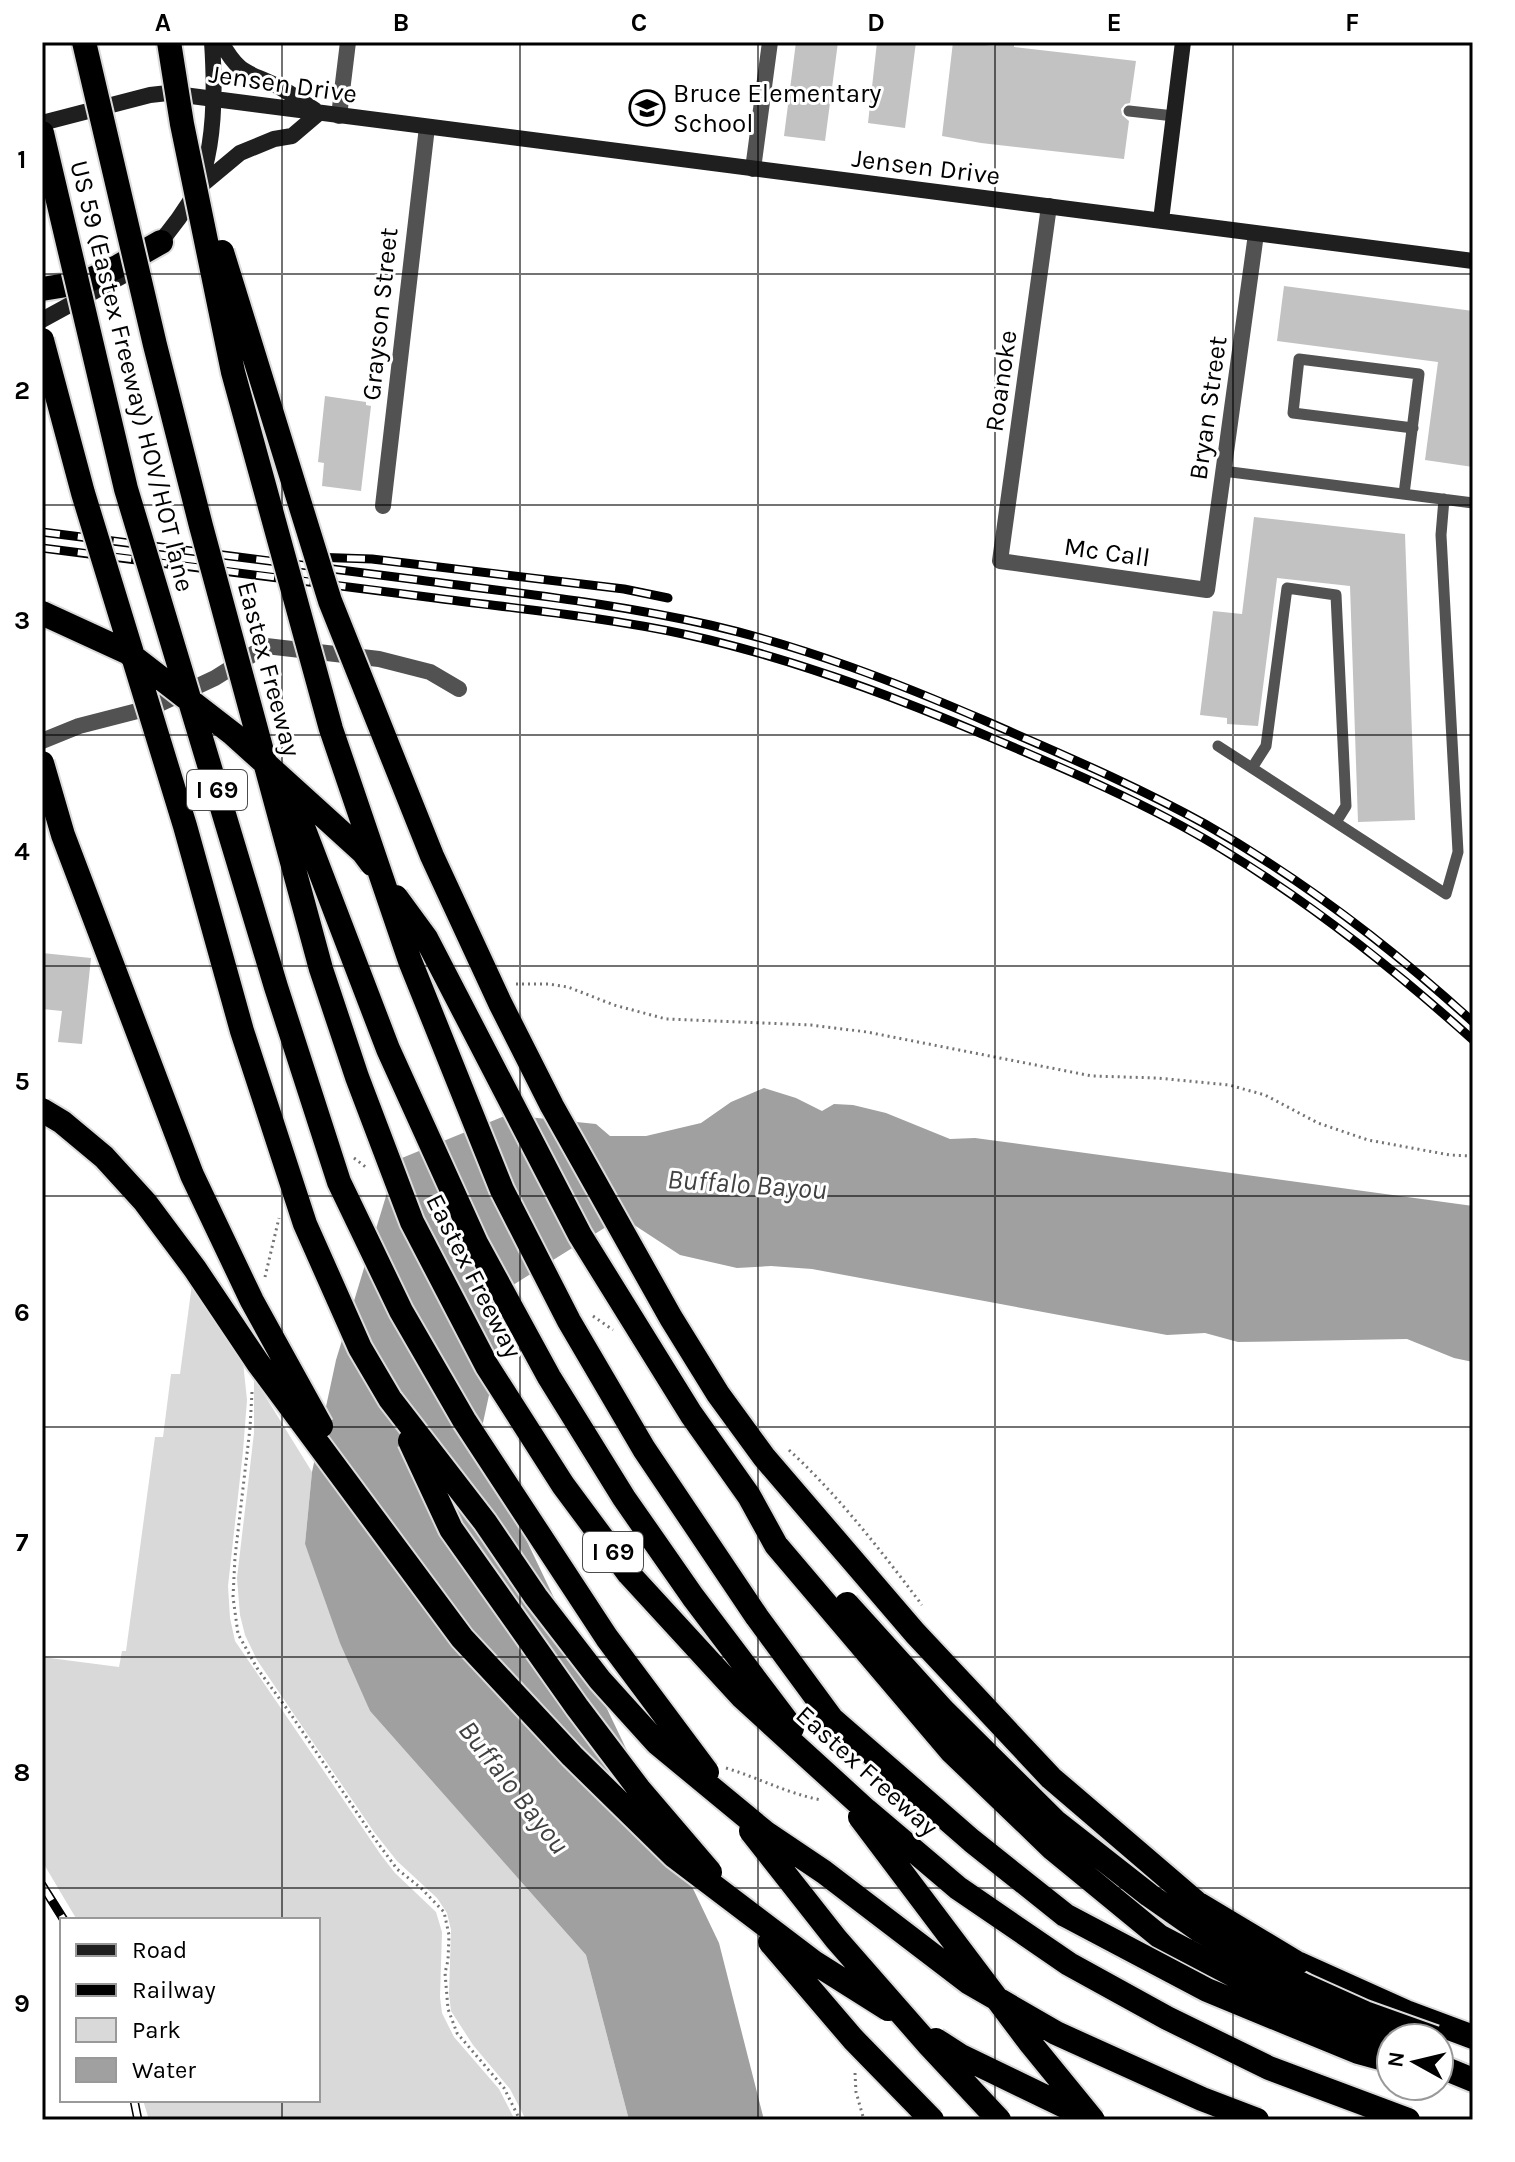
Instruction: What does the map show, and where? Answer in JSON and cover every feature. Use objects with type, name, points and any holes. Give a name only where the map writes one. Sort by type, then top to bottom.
[{"type":"highway","name":"Eastex Freeway","points":[[84,42],[155,345],[321,969],[357,1077],[412,1222],[487,1366],[563,1485],[629,1574],[742,1697],[866,1810],[958,1888],[1069,1964],[1167,2018],[1269,2068],[1408,2120]]},
{"type":"highway","points":[[169,42],[182,124],[233,372],[331,729],[410,961],[502,1190],[569,1321],[644,1449],[757,1617],[832,1719],[972,1841],[1065,1915],[1207,1990],[1375,2057]]},
{"type":"highway","points":[[182,124],[330,601],[432,856],[552,1106],[671,1318],[718,1394],[764,1457],[915,1633],[1051,1778],[1144,1858],[1197,1903],[1297,1963],[1406,2012],[1473,2037]]},
{"type":"highway","name":"US 59 (Eastex Freeway) HOV/HOT lane","points":[[42,133],[126,489],[262,941],[339,1182],[394,1297],[464,1420],[616,1650],[836,1939],[999,2120]]},
{"type":"highway","points":[[42,289],[85,282],[161,242]]},
{"type":"highway","name":"I 69","points":[[42,340],[83,493],[185,826],[242,1031],[305,1224],[360,1348],[390,1399],[485,1522],[536,1597],[600,1680],[657,1743],[681,1763],[766,1833],[824,1872],[968,1982],[1056,2033],[1202,2099],[1257,2120]]},
{"type":"highway","points":[[42,613],[127,652],[233,734],[363,852],[426,938],[580,1235],[691,1414],[749,1496],[776,1545],[941,1739],[1053,1849],[1159,1936],[1275,1997],[1375,2039]]},
{"type":"highway","points":[[233,645],[388,1049],[476,1243],[549,1377],[624,1498],[693,1597],[1031,2044],[1093,2120]]},
{"type":"highway","points":[[42,763],[63,835],[192,1175],[252,1301],[376,1522]]},
{"type":"highway","points":[[42,1110],[62,1122],[104,1157],[145,1202],[195,1269],[258,1363],[462,1638],[572,1756],[674,1856],[815,1963],[961,2056],[1093,2120]]},
{"type":"highway","points":[[390,1399],[451,1529],[577,1707],[639,1789],[853,2039],[932,2120]]},
{"type":"highway","points":[[749,1496],[943,1710],[1056,1822],[1199,1930],[1305,1986],[1391,2022]]},
{"type":"main road","points":[[42,320],[125,275],[145,260],[197,189],[206,163],[214,98],[212,42]]},
{"type":"main road","points":[[197,189],[240,153],[274,139],[292,136],[319,113],[279,87],[232,63],[221,42]]},
{"type":"main road","points":[[1161,220],[1183,42]]},
{"type":"main road","name":"Jensen Drive","points":[[42,123],[168,93],[1473,261]]},
{"type":"street","points":[[339,116],[348,42]]},
{"type":"street","points":[[753,169],[770,42]]},
{"type":"street","name":"Grayson Street","points":[[383,506],[427,127]]},
{"type":"street","name":"Roanoke","points":[[1000,561],[1049,206]]},
{"type":"street","name":"Bryan Street","points":[[1207,590],[1256,234]]},
{"type":"street","name":"Mc Call","points":[[1000,561],[1207,590]]},
{"type":"street","points":[[42,741],[79,726],[153,707],[215,678],[266,646],[379,659],[430,672],[459,689]]},
{"type":"lane","points":[[1129,111],[1174,116]]},
{"type":"lane","points":[[1404,494],[1413,428],[1419,374],[1299,359],[1293,413],[1413,428]]},
{"type":"lane","points":[[1223,471],[1473,503]]},
{"type":"lane","points":[[1218,746],[1446,894],[1458,852],[1441,535],[1444,499]]},
{"type":"lane","points":[[1252,768],[1266,746],[1287,588],[1336,595],[1346,806],[1336,822]]},
{"type":"path","points":[[855,2072],[856,2092],[864,2120]]},
{"type":"green space","points":[[192,1284],[243,1362],[247,1400],[228,1586],[235,1641],[381,1855],[395,1873],[436,1912],[442,1932],[442,2013],[454,2037],[499,2089],[515,2120],[149,2120],[144,2102],[320,2102],[320,1918],[76,1918],[42,1861],[42,1657],[119,1667],[122,1651],[126,1651],[155,1437],[163,1437],[171,1374],[180,1374]]},
{"type":"green space","points":[[254,1378],[312,1472],[305,1544],[370,1711],[586,1955],[629,2120],[526,2120],[510,2089],[473,2045],[451,2011],[451,1930],[447,1913],[437,1898],[397,1861],[374,1832],[257,1660],[240,1615],[237,1578],[254,1433]]},
{"type":"water","name":"Buffalo Bayou","points":[[764,1088],[796,1098],[822,1111],[834,1104],[886,1113],[950,1139],[975,1138],[1473,1206],[1473,1362],[1454,1358],[1407,1339],[1238,1342],[1205,1333],[1167,1335],[812,1269],[771,1266],[737,1268],[680,1255],[622,1217],[513,1285],[479,1441],[719,1943],[764,2120],[629,2120],[586,1955],[370,1711],[340,1643],[305,1544],[312,1472],[336,1360],[397,1160],[507,1115],[596,1124],[610,1136],[646,1136],[701,1123],[731,1102]]},
{"type":"building","points":[[796,42],[838,42],[825,141],[784,136]]},
{"type":"building","points":[[877,42],[916,42],[905,128],[868,123]]},
{"type":"building","points":[[953,42],[995,46],[995,42],[1014,47],[1136,61],[1130,103],[1121,109],[1122,115],[1129,121],[1124,159],[942,136]]},
{"type":"building","points":[[1284,286],[1473,311],[1473,467],[1425,460],[1438,362],[1277,341]]},
{"type":"building","points":[[325,396],[366,402],[371,406],[361,491],[322,486],[324,463],[318,462]]},
{"type":"building","points":[[1254,517],[1405,534],[1415,820],[1358,822],[1350,586],[1277,578],[1258,726],[1227,724],[1227,718],[1200,715],[1213,611],[1242,614]]},
{"type":"building","points":[[42,953],[91,958],[82,1044],[58,1042],[62,1011],[42,1009]]},
{"type":"railway","points":[[42,532],[601,605],[710,625],[816,655],[988,722],[1125,783],[1205,824],[1345,916],[1473,1022]]},
{"type":"railway","points":[[42,548],[625,623],[762,654],[869,689],[1037,757],[1191,831],[1319,914],[1473,1040]]},
{"type":"railway","points":[[311,557],[372,559],[624,589],[668,598]]},
{"type":"railway","points":[[42,1885],[63,1918]]},
{"type":"railway","points":[[134,2102],[138,2120]]},
{"type":"place","name":"Bruce Elementary School","points":[[647,108]]}]
